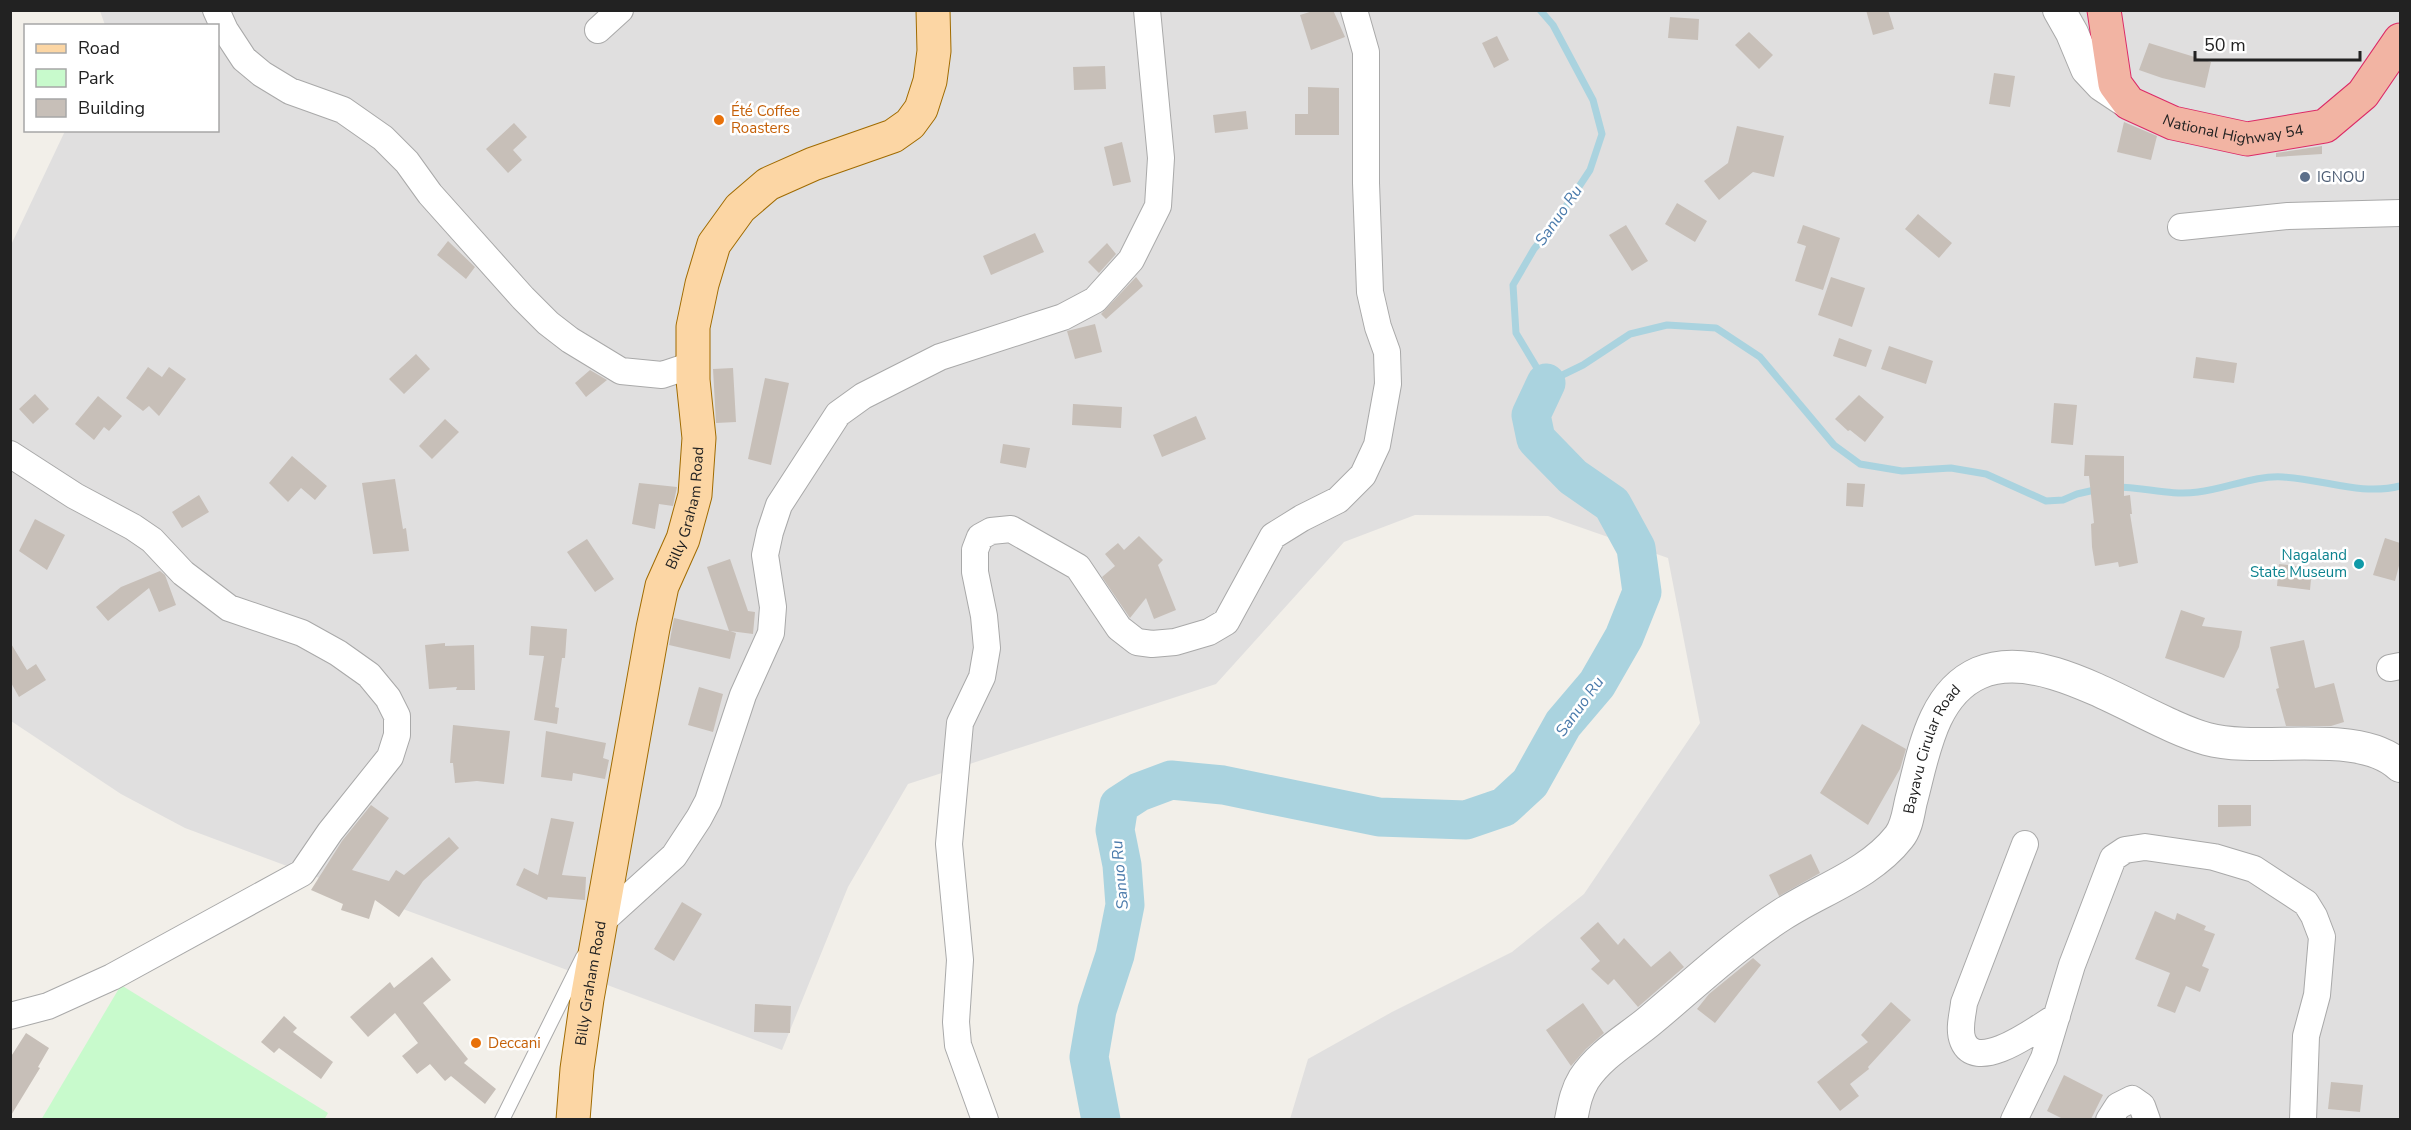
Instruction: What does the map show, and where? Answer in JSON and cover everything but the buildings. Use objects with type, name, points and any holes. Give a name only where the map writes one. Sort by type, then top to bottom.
[{"type":"highway","points":[[2104,10],[2115,84],[2129,103]]},
{"type":"highway","name":"National Highway 54","points":[[2129,103],[2173,123],[2247,139],[2325,126],[2363,94],[2400,40]]},
{"type":"main road","name":"Billy Graham Road","points":[[573,1119],[579,1057],[600,924],[659,596],[683,539],[695,495],[699,438],[692,365],[693,327],[702,284],[714,244],[740,208],[768,184],[813,164],[892,136],[910,124],[921,109],[930,81],[934,51],[933,10]]},
{"type":"street","points":[[598,30],[620,10]]},
{"type":"street","points":[[600,924],[674,856],[708,801],[743,695],[771,633],[773,607],[765,555],[770,532],[780,505],[838,414],[862,396],[940,357],[1063,317],[1095,300],[1131,260],[1158,206],[1161,158],[1147,10]]},
{"type":"street","points":[[985,1119],[958,1045],[956,1022],[960,960],[950,844],[960,723],[982,677],[987,648],[984,616],[975,572],[975,550],[980,537],[991,531],[1011,529],[1078,567],[1119,628],[1137,642],[1152,644],[1175,642],[1209,632],[1226,622],[1273,536],[1338,500],[1363,475],[1377,445],[1388,384],[1387,352],[1378,327],[1370,292],[1366,183],[1366,52],[1353,10]]},
{"type":"street","points":[[2059,10],[2072,33],[2087,69],[2102,85],[2129,103]]},
{"type":"street","points":[[217,17],[244,59],[262,74],[290,91],[343,110],[383,138],[407,162],[430,194],[524,298],[548,323],[570,340],[621,371],[662,375],[692,365]]},
{"type":"street","points":[[2181,226],[2288,216],[2400,213]]},
{"type":"street","points":[[10,454],[75,496],[133,527],[152,540],[183,573],[229,608],[302,633],[338,652],[369,675],[388,698],[397,716],[397,735],[390,757],[330,832],[302,873],[112,977],[48,1006],[10,1016]]},
{"type":"street","name":"Bayavu Cirular Road","points":[[1571,1119],[1575,1098],[1584,1078],[1603,1057],[1651,1020],[1736,945],[1786,912],[1853,876],[1888,850],[1904,830],[1921,764],[1937,716],[1945,701],[1957,687],[1979,673],[2007,666],[2038,668],[2208,739],[2268,745],[2353,746],[2376,750],[2390,757],[2400,766]]},
{"type":"street","points":[[2025,844],[1964,1003],[1961,1029],[1963,1042],[1971,1051],[1983,1054],[1995,1051],[2057,1016]]},
{"type":"street","points":[[2014,1119],[2044,1058],[2072,965],[2113,858],[2125,850],[2145,847],[2214,857],[2254,869],[2306,903],[2314,916],[2322,937],[2317,995],[2306,1036],[2303,1119]]},
{"type":"street","points":[[2109,1119],[2118,1106],[2133,1099],[2142,1106],[2147,1119]]},
{"type":"lane","points":[[502,1119],[600,924]]},
{"type":"shaded area","points":[[100,11],[2400,11],[2400,1119],[1290,1119],[1308,1059],[1392,1012],[1512,952],[1584,894],[1700,723],[1668,558],[1548,516],[1415,515],[1344,542],[1216,684],[908,784],[848,887],[782,1050],[185,828],[121,794],[11,721],[11,245],[65,132],[219,132],[219,24],[105,24]]},
{"type":"green space","points":[[121,985],[328,1113],[324,1120],[41,1120]]},
{"type":"waterway","points":[[1540,10],[1553,25],[1593,100],[1602,134],[1590,170],[1555,223],[1534,249],[1513,285],[1516,333],[1546,383],[1583,365],[1630,334],[1667,325],[1716,328],[1760,357],[1834,445],[1860,464],[1902,471],[1951,468],[1986,474],[2046,501],[2063,500],[2099,489]]},
{"type":"waterway","name":"Sanuo Ru","points":[[1101,1120],[1089,1057],[1097,1010],[1115,955],[1125,905],[1122,865],[1115,830],[1119,805],[1139,792],[1171,780],[1223,785],[1379,817],[1466,820],[1504,807],[1530,783],[1563,724],[1597,684],[1624,637],[1642,592],[1636,548],[1612,504],[1573,477],[1536,439],[1531,415],[1546,383]]},
{"type":"waterway","points":[[2116,487],[2188,493],[2272,477],[2298,478],[2356,488],[2385,489],[2400,486]]},
{"type":"place","name":"Été Coffee Roasters","points":[[719,120]]},
{"type":"place","name":"IGNOU","points":[[2305,177]]},
{"type":"place","name":"Nagaland State Museum","points":[[2359,564]]},
{"type":"place","name":"Deccani","points":[[476,1043]]}]
